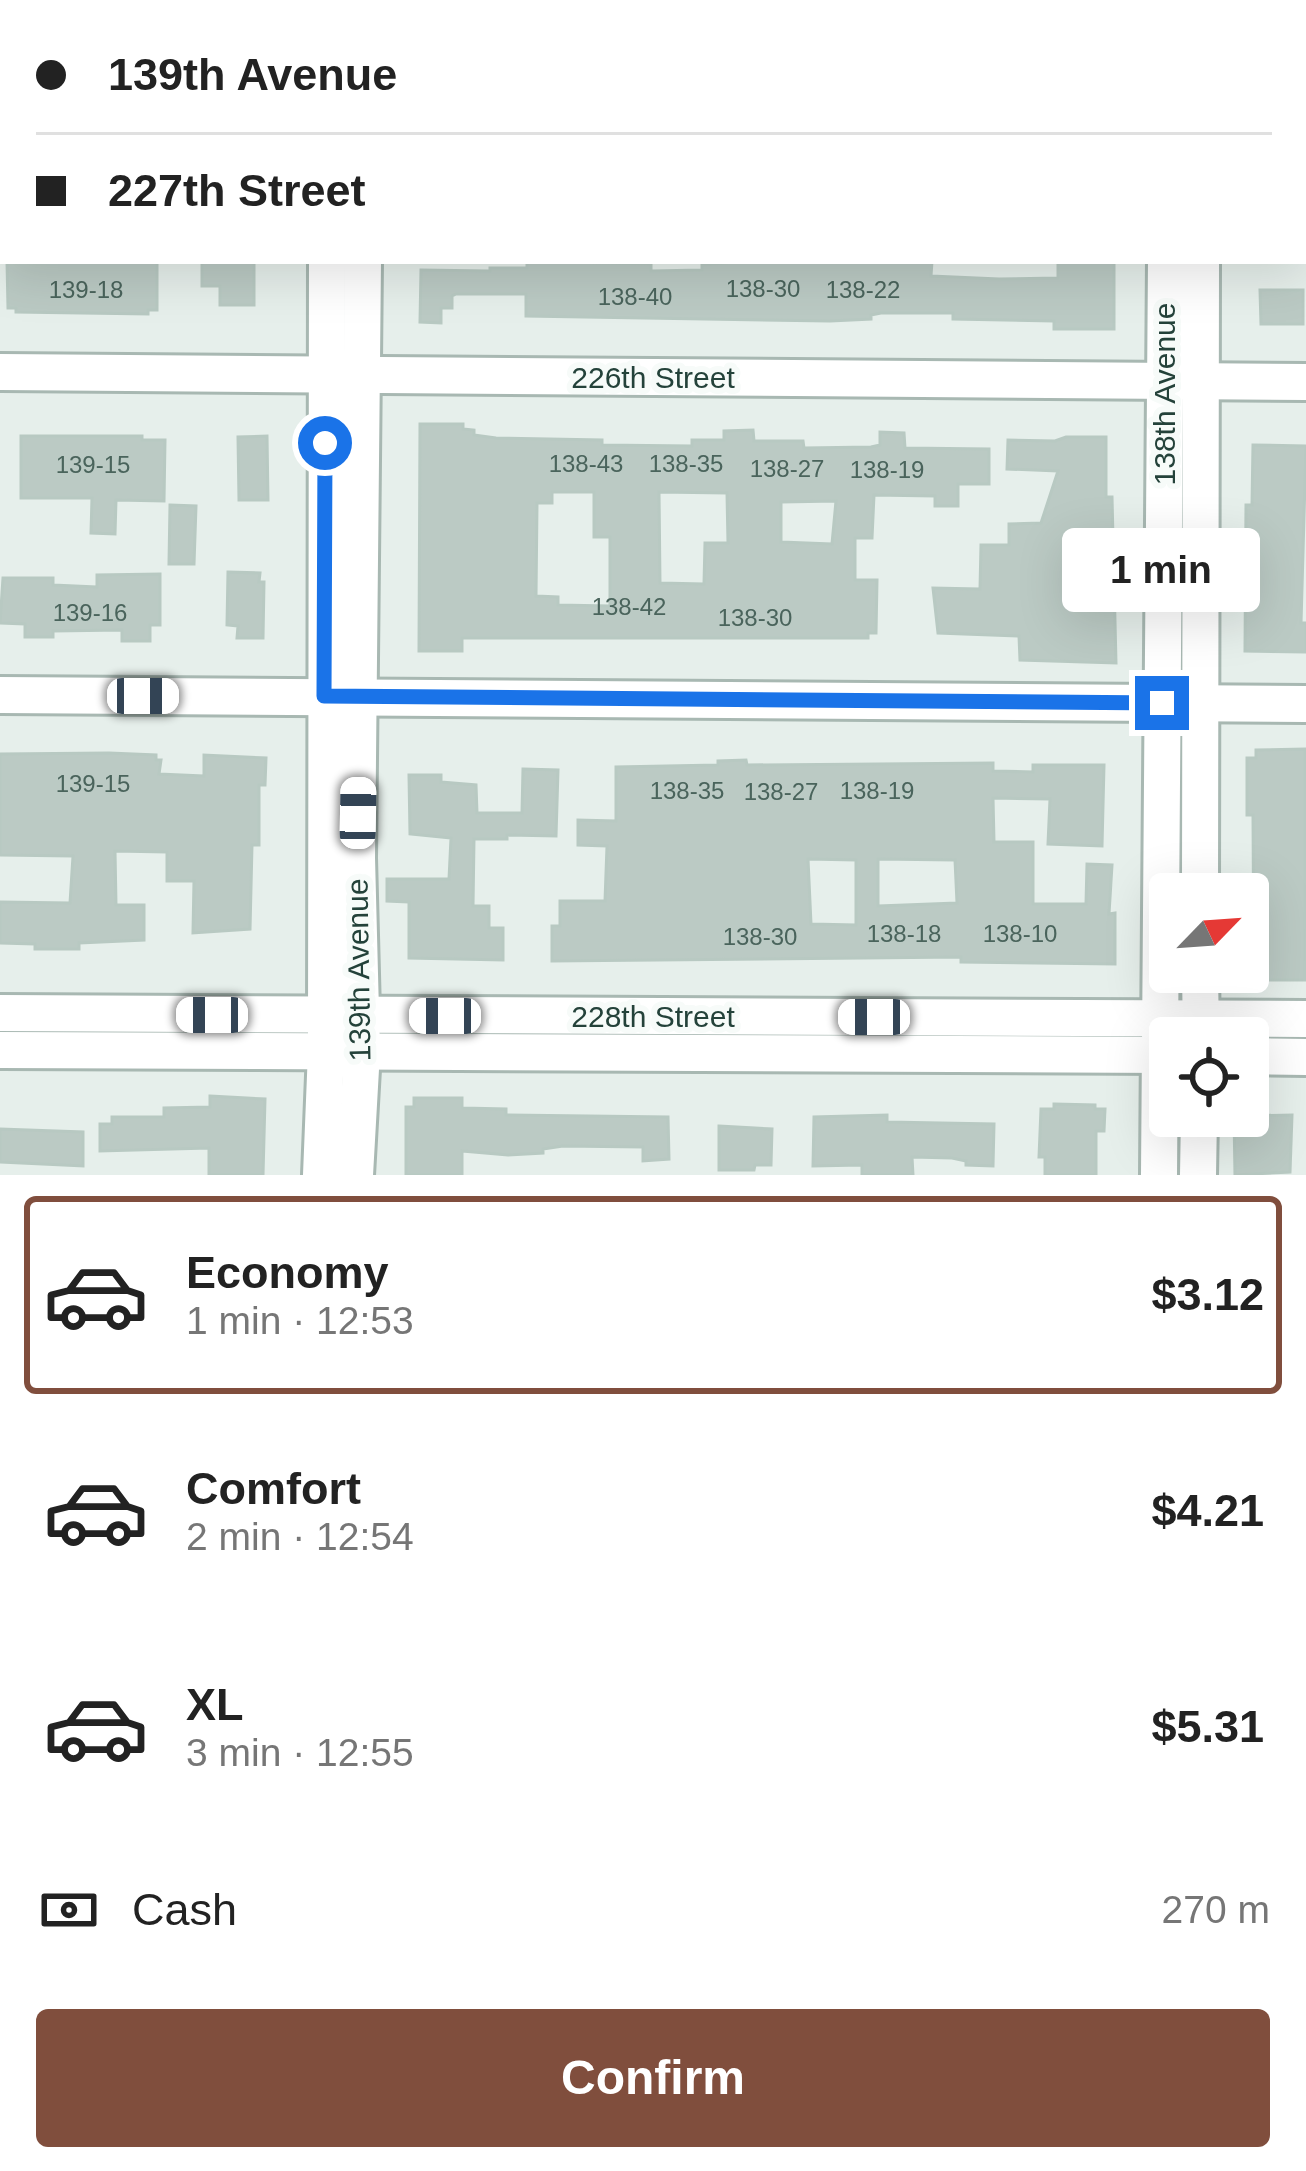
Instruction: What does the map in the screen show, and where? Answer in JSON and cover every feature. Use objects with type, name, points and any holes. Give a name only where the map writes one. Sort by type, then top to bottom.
[{"type":"street","name":"139th Avenue","points":[[327,264],[344,375],[344,1033],[356,1175]]},
{"type":"street","name":"139th Avenue","points":[[344,375],[362,264]]},
{"type":"street","name":"138th Avenue","points":[[1166,264],[1183,381]]},
{"type":"street","name":"138th Avenue","points":[[1160,1017],[1180,703],[1183,381],[1201,264]]},
{"type":"street","name":"226th Street","points":[[0,372],[1306,382]]},
{"type":"street","points":[[0,695],[1306,704]]},
{"type":"street","name":"138th Avenue","points":[[1180,703],[1198,873]]},
{"type":"street","name":"228th Street","points":[[0,1013],[344,1033],[1149,1055]]},
{"type":"street","name":"228th Street","points":[[0,1050],[344,1033],[1149,1018]]},
{"type":"street","name":"228th Street","points":[[1269,1022],[1306,1018]]},
{"type":"street","name":"139th Avenue","points":[[321,1175],[344,1033]]},
{"type":"street","points":[[1269,1057],[1306,1057]]},
{"type":"street","name":"138th Avenue","points":[[1159,1175],[1161,1137]]},
{"type":"street","points":[[1198,1175],[1199,1137]]},
{"type":"building","points":[[7,264],[157,264],[157,310],[148,310],[148,314],[16,312],[8,308]]},
{"type":"building","points":[[202,264],[254,264],[254,305],[220,305],[220,286],[202,286]]},
{"type":"building","points":[[527,264],[651,264],[651,271],[702,270],[702,265],[713,264],[932,264],[931,276],[999,279],[1058,278],[1058,264],[1114,264],[1114,329],[1054,329],[1054,321],[953,319],[953,313],[881,313],[871,319],[830,321],[526,316],[526,294],[456,294],[452,308],[441,308],[441,323],[420,322],[421,270],[527,268]]},
{"type":"building","points":[[1260,290],[1303,290],[1303,324],[1261,324]]},
{"type":"building","points":[[420,424],[463,424],[474,435],[496,438],[602,440],[602,445],[692,446],[692,440],[724,440],[724,431],[753,430],[754,441],[803,441],[804,448],[871,447],[880,445],[880,432],[904,433],[905,448],[989,449],[989,484],[958,484],[958,506],[935,506],[935,496],[874,495],[872,538],[855,538],[855,580],[877,580],[876,633],[868,633],[868,638],[462,638],[462,651],[419,651]],"holes":[[[552,492],[594,492],[594,537],[610,537],[610,606],[558,605],[558,597],[536,596],[537,503],[552,503]],[[659,492],[727,493],[728,543],[705,543],[704,584],[660,583]],[[836,501],[832,544],[781,542],[781,502]]]},
{"type":"building","points":[[21,436],[165,440],[164,501],[116,500],[115,534],[91,533],[92,498],[21,498]]},
{"type":"building","points":[[267,436],[268,500],[239,500],[238,437]]},
{"type":"building","points":[[1106,437],[1116,663],[1020,660],[1019,636],[938,633],[933,588],[980,589],[981,545],[1009,545],[1009,524],[1041,523],[1058,471],[1007,469],[1008,440]]},
{"type":"building","points":[[1253,445],[1306,446],[1301,623],[1306,623],[1306,652],[1245,651],[1246,505],[1252,505]]},
{"type":"building","points":[[170,505],[196,506],[194,564],[169,564]]},
{"type":"building","points":[[228,572],[260,573],[263,638],[237,638],[238,626],[227,625]]},
{"type":"building","points":[[160,574],[160,625],[150,625],[150,641],[122,641],[122,630],[53,631],[53,637],[25,637],[25,624],[0,623],[3,578],[53,578],[53,585],[97,587],[97,575]]},
{"type":"building","points":[[1305,749],[1305,980],[1269,980],[1269,873],[1253,873],[1253,815],[1247,815],[1247,758],[1256,758],[1256,750]]},
{"type":"building","points":[[0,754],[156,755],[161,760],[159,774],[204,776],[204,755],[266,758],[265,785],[259,785],[259,845],[252,845],[250,929],[193,933],[194,881],[167,881],[167,852],[115,851],[116,905],[144,905],[144,940],[79,943],[79,949],[0,943],[0,902],[70,903],[73,856],[0,855]]},
{"type":"building","points":[[746,760],[747,765],[993,763],[993,771],[1033,772],[1033,765],[1104,765],[1102,846],[1048,844],[1050,799],[993,798],[994,842],[1033,842],[1033,904],[1086,904],[1087,864],[1112,865],[1109,914],[1115,913],[1115,964],[961,962],[961,957],[552,961],[552,926],[560,926],[560,901],[605,901],[607,846],[578,845],[578,820],[616,821],[616,767],[718,765],[718,761]],"holes":[[[808,859],[856,860],[856,925],[811,924]],[[878,859],[955,860],[957,903],[878,906]]]},
{"type":"building","points":[[523,769],[558,770],[556,836],[474,839],[473,906],[489,906],[489,928],[503,928],[503,960],[409,958],[409,902],[387,901],[387,879],[449,879],[451,838],[410,834],[409,775],[441,775],[441,782],[476,785],[477,813],[522,813]]},
{"type":"building","points":[[210,1096],[265,1099],[263,1175],[209,1175],[209,1148],[100,1151],[100,1124],[112,1124],[112,1117],[164,1117],[164,1108],[210,1107]]},
{"type":"building","points":[[414,1098],[462,1098],[462,1108],[506,1109],[506,1115],[668,1117],[669,1159],[643,1161],[643,1147],[563,1146],[543,1149],[543,1153],[508,1155],[462,1151],[462,1175],[406,1175],[406,1107],[414,1107]]},
{"type":"building","points":[[1054,1104],[1105,1109],[1104,1131],[1096,1131],[1096,1175],[1045,1175],[1045,1157],[1039,1157],[1041,1109],[1054,1109]]},
{"type":"building","points":[[887,1115],[887,1122],[994,1124],[993,1166],[912,1157],[913,1175],[862,1175],[862,1165],[813,1166],[814,1117]]},
{"type":"building","points":[[1269,1115],[1292,1115],[1290,1172],[1235,1175],[1234,1137],[1269,1137]]},
{"type":"building","points":[[719,1126],[772,1129],[771,1165],[719,1170]]},
{"type":"building","points":[[0,1129],[83,1132],[83,1166],[0,1162]]},
{"type":"route","points":[[325,443],[324,696],[1162,703]]}]
